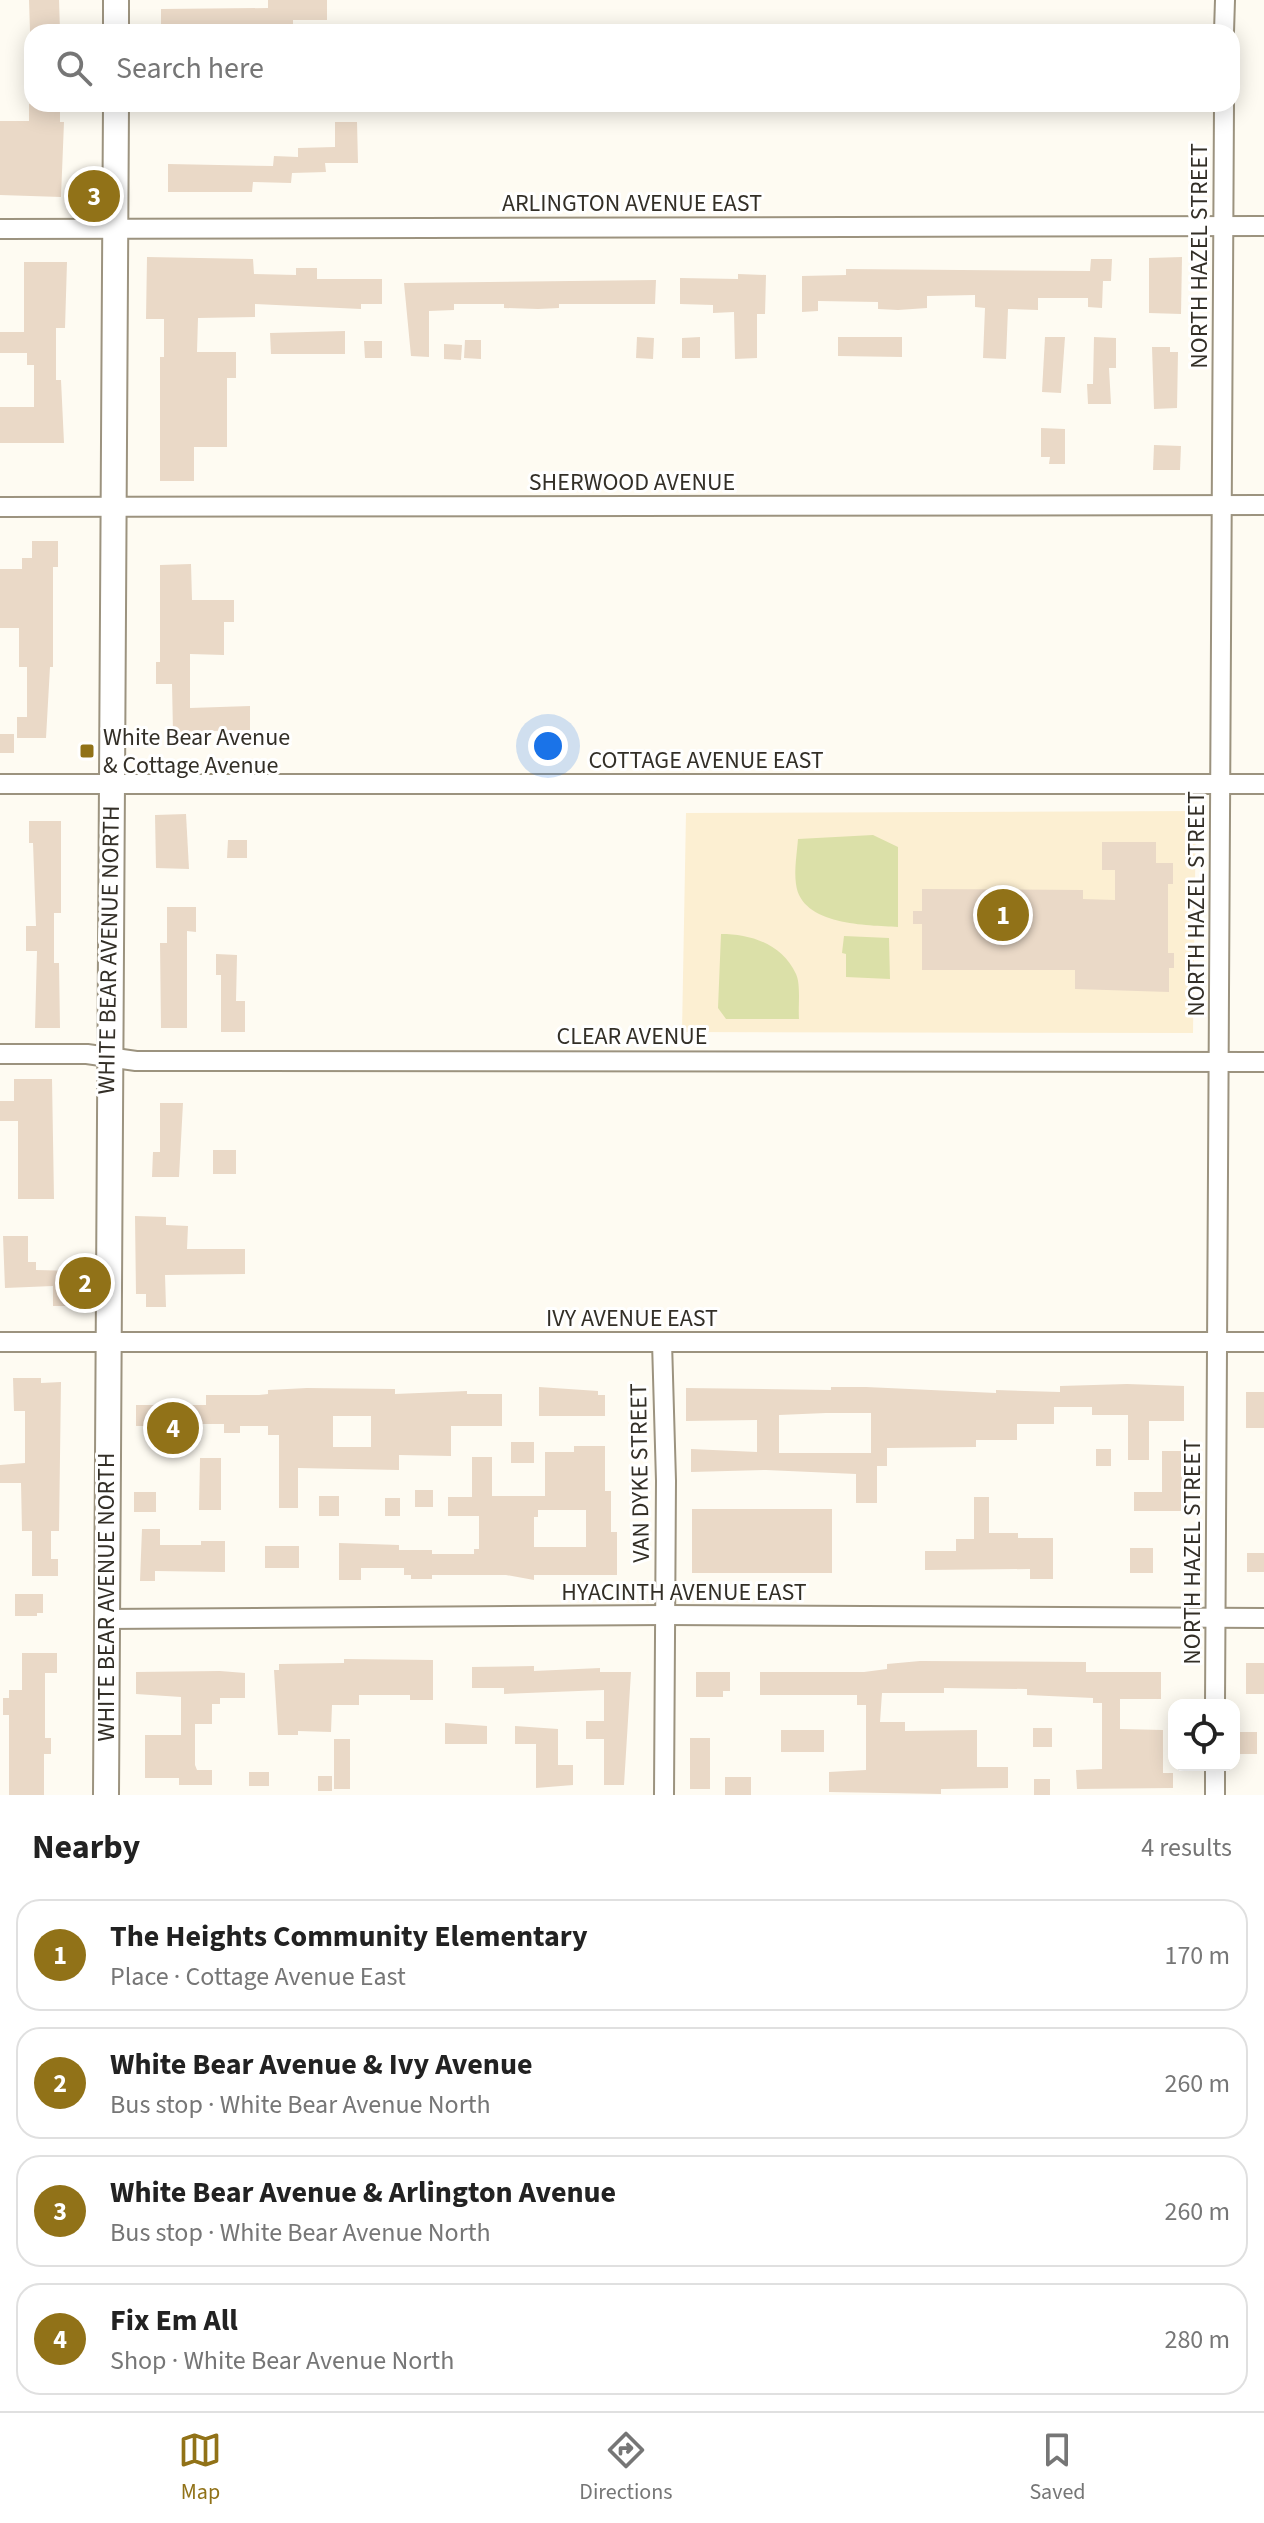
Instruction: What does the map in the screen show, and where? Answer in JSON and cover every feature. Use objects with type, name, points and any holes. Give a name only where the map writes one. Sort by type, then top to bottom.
[{"type":"main road","points":[[116,0],[116,24]]},
{"type":"main road","name":"WHITE BEAR AVENUE NORTH","points":[[106,1795],[104,1619],[116,112]]},
{"type":"street","points":[[1224,24],[1225,0]]},
{"type":"street","name":"NORTH HAZEL STREET","points":[[1215,1699],[1224,112]]},
{"type":"street","name":"ARLINGTON AVENUE EAST","points":[[0,229],[1264,226]]},
{"type":"street","name":"SHERWOOD AVENUE","points":[[0,507],[1264,505]]},
{"type":"street","name":"COTTAGE AVENUE EAST","points":[[0,784],[1264,784]]},
{"type":"street","name":"CLEAR AVENUE","points":[[0,1054],[166,1061],[1264,1062]]},
{"type":"street","name":"IVY AVENUE EAST","points":[[0,1342],[1264,1342]]},
{"type":"street","name":"VAN DYKE STREET","points":[[662,1342],[664,1795]]},
{"type":"street","name":"HYACINTH AVENUE EAST","points":[[104,1619],[665,1615],[1264,1618]]},
{"type":"street","points":[[1215,1771],[1215,1795]]},
{"type":"shaded area","points":[[1196,811],[1193,1033],[682,1032],[686,813]]},
{"type":"green space","points":[[873,835],[898,847],[898,927],[854,924],[823,916],[810,908],[801,898],[796,884],[798,839]]},
{"type":"green space","points":[[721,934],[754,939],[783,955],[798,979],[799,1019],[726,1019],[718,1008]]},
{"type":"green space","points":[[844,936],[889,938],[890,979],[846,977],[846,954],[842,953]]},
{"type":"building","points":[[29,0],[59,0],[60,24],[30,24]]},
{"type":"building","points":[[268,0],[327,0],[327,20],[293,20],[293,24],[161,24],[161,9],[268,8]]},
{"type":"building","points":[[29,112],[60,112],[60,122],[64,122],[61,197],[0,195],[0,121],[29,121]]},
{"type":"building","points":[[335,122],[357,122],[358,163],[325,163],[326,172],[292,173],[291,183],[253,182],[252,192],[168,192],[168,164],[273,166],[274,156],[298,157],[298,148],[335,147]]},
{"type":"building","points":[[147,257],[253,259],[254,274],[296,275],[296,268],[317,268],[317,279],[382,279],[382,304],[361,304],[361,309],[255,304],[255,317],[198,318],[197,352],[236,352],[236,378],[227,378],[227,447],[194,447],[194,481],[160,481],[160,357],[164,357],[164,319],[146,319]]},
{"type":"building","points":[[1182,257],[1181,314],[1149,313],[1149,258]]},
{"type":"building","points":[[1091,259],[1112,259],[1111,281],[1103,281],[1102,308],[1088,307],[1088,298],[1038,298],[1038,310],[1008,309],[1006,359],[983,358],[985,308],[975,307],[975,295],[927,296],[927,308],[898,310],[878,309],[878,302],[818,301],[818,311],[802,312],[802,276],[846,275],[846,269],[1090,271]]},
{"type":"building","points":[[24,262],[67,262],[65,328],[56,328],[56,380],[61,380],[64,443],[0,443],[0,407],[34,407],[34,365],[27,365],[27,353],[0,353],[0,332],[24,332]]},
{"type":"building","points":[[738,274],[766,275],[765,314],[757,314],[757,358],[735,359],[734,312],[713,313],[713,305],[680,304],[680,278],[738,279]]},
{"type":"building","points":[[656,280],[655,304],[559,304],[559,308],[538,309],[504,308],[504,304],[454,304],[454,310],[429,311],[429,357],[411,356],[404,283]]},
{"type":"building","points":[[345,331],[345,354],[271,354],[270,333]]},
{"type":"building","points":[[637,337],[654,338],[653,359],[636,358]]},
{"type":"building","points":[[700,337],[700,358],[682,358],[682,338]]},
{"type":"building","points":[[838,337],[902,337],[902,357],[838,356]]},
{"type":"building","points":[[1045,337],[1065,337],[1061,393],[1042,392]]},
{"type":"building","points":[[1094,337],[1116,338],[1116,368],[1109,368],[1111,404],[1088,404],[1087,384],[1093,384]]},
{"type":"building","points":[[465,340],[481,340],[481,359],[464,358]]},
{"type":"building","points":[[364,341],[382,341],[382,358],[365,358]]},
{"type":"building","points":[[444,344],[462,345],[461,360],[444,359]]},
{"type":"building","points":[[1152,347],[1170,347],[1170,352],[1178,352],[1177,408],[1154,409]]},
{"type":"building","points":[[1041,428],[1065,429],[1065,464],[1049,464],[1050,457],[1041,457]]},
{"type":"building","points":[[1154,445],[1181,446],[1180,470],[1153,470]]},
{"type":"building","points":[[32,541],[58,541],[58,567],[53,567],[53,667],[50,667],[46,738],[17,738],[17,717],[27,717],[27,667],[19,667],[19,628],[0,628],[0,569],[22,569],[22,558],[32,558]]},
{"type":"building","points":[[191,564],[192,600],[234,600],[234,622],[224,622],[224,655],[190,654],[190,708],[250,706],[250,730],[173,732],[172,684],[156,684],[156,662],[160,662],[160,565]]},
{"type":"building","points":[[0,734],[14,734],[14,753],[0,753]]},
{"type":"building","points":[[186,814],[189,869],[156,868],[155,815]]},
{"type":"building","points":[[29,821],[61,821],[61,913],[54,913],[54,963],[59,963],[60,1028],[35,1028],[37,951],[26,951],[26,926],[36,926],[33,843],[29,843]]},
{"type":"building","points":[[228,840],[247,840],[247,858],[227,858]]},
{"type":"building","points":[[1102,842],[1156,842],[1156,863],[1173,863],[1173,884],[1168,884],[1168,953],[1174,953],[1174,968],[1169,968],[1169,992],[1075,989],[1075,970],[922,970],[922,924],[913,924],[913,911],[922,911],[922,889],[1083,890],[1083,899],[1115,900],[1115,870],[1102,870]]},
{"type":"building","points":[[167,907],[196,907],[196,932],[187,931],[187,1028],[161,1028],[160,943],[167,943]]},
{"type":"building","points":[[216,954],[237,955],[236,1001],[245,1001],[245,1032],[221,1032],[221,975],[216,975]]},
{"type":"building","points":[[14,1079],[52,1079],[54,1199],[18,1199],[18,1121],[0,1121],[0,1101],[14,1101]]},
{"type":"building","points":[[160,1103],[183,1103],[179,1177],[152,1177],[153,1152],[160,1152]]},
{"type":"building","points":[[213,1150],[236,1150],[236,1174],[213,1174]]},
{"type":"building","points":[[135,1216],[166,1217],[166,1225],[188,1226],[187,1249],[245,1249],[245,1274],[165,1275],[166,1307],[146,1307],[146,1294],[136,1294]]},
{"type":"building","points":[[3,1236],[28,1236],[28,1262],[36,1262],[36,1270],[79,1271],[78,1306],[53,1306],[53,1286],[5,1288]]},
{"type":"building","points":[[13,1378],[41,1378],[41,1383],[61,1382],[59,1531],[51,1531],[51,1559],[58,1559],[58,1576],[32,1576],[32,1531],[22,1531],[21,1483],[0,1483],[0,1465],[25,1463],[25,1411],[14,1411]]},
{"type":"building","points":[[1060,1386],[1184,1386],[1184,1421],[1149,1421],[1149,1460],[1128,1460],[1128,1415],[1092,1415],[1092,1407],[1054,1407],[1054,1424],[1017,1424],[1017,1440],[976,1440],[976,1447],[887,1448],[887,1466],[877,1466],[877,1503],[856,1503],[856,1474],[766,1470],[691,1472],[691,1449],[757,1452],[757,1420],[686,1421],[686,1388],[831,1390],[831,1387],[866,1387],[996,1393],[996,1390],[1060,1392]],"holes":[[[871,1413],[871,1453],[779,1453],[779,1415]]]},
{"type":"building","points":[[539,1387],[598,1391],[598,1395],[605,1395],[605,1416],[539,1416]]},
{"type":"building","points":[[395,1389],[395,1394],[467,1391],[467,1394],[502,1394],[502,1426],[451,1426],[451,1456],[399,1455],[399,1470],[298,1468],[298,1508],[279,1508],[279,1435],[268,1435],[268,1426],[240,1426],[240,1433],[224,1433],[224,1424],[190,1424],[190,1453],[164,1453],[164,1426],[136,1426],[136,1405],[206,1405],[206,1395],[259,1395],[268,1394],[268,1390]],"holes":[[[333,1416],[371,1416],[371,1447],[333,1447]]]},
{"type":"building","points":[[1246,1392],[1264,1392],[1264,1428],[1246,1428]]},
{"type":"building","points":[[511,1442],[534,1442],[534,1463],[511,1463]]},
{"type":"building","points":[[574,1446],[605,1446],[605,1491],[611,1491],[611,1532],[617,1532],[617,1575],[534,1575],[534,1580],[506,1575],[432,1575],[432,1579],[411,1579],[411,1575],[404,1575],[404,1568],[361,1568],[361,1580],[339,1580],[339,1543],[399,1545],[399,1550],[432,1550],[432,1554],[474,1554],[474,1549],[479,1549],[479,1516],[448,1516],[448,1497],[472,1497],[472,1457],[492,1457],[492,1496],[545,1496],[545,1452],[574,1452]],"holes":[[[538,1510],[586,1510],[586,1547],[534,1547],[534,1517],[538,1517]]]},
{"type":"building","points":[[1096,1449],[1111,1449],[1111,1466],[1096,1466]]},
{"type":"building","points":[[1162,1451],[1183,1451],[1181,1511],[1134,1511],[1134,1492],[1162,1492]]},
{"type":"building","points":[[200,1458],[221,1458],[221,1510],[199,1510]]},
{"type":"building","points":[[415,1490],[433,1490],[433,1507],[415,1507]]},
{"type":"building","points":[[134,1492],[156,1492],[156,1512],[134,1512]]},
{"type":"building","points":[[319,1496],[339,1496],[339,1516],[319,1516]]},
{"type":"building","points":[[974,1497],[989,1497],[989,1533],[1018,1533],[1018,1538],[1053,1538],[1053,1579],[1030,1579],[1030,1569],[925,1570],[925,1551],[956,1551],[956,1539],[974,1539]]},
{"type":"building","points":[[385,1498],[400,1498],[400,1516],[385,1516]]},
{"type":"building","points":[[692,1509],[832,1509],[832,1573],[692,1573]]},
{"type":"building","points":[[142,1529],[160,1529],[160,1545],[201,1545],[201,1541],[225,1541],[225,1572],[155,1571],[155,1581],[140,1581]]},
{"type":"building","points":[[265,1546],[299,1546],[299,1568],[265,1568]]},
{"type":"building","points":[[1130,1548],[1153,1548],[1153,1573],[1130,1573]]},
{"type":"building","points":[[1247,1553],[1264,1553],[1264,1572],[1247,1572]]},
{"type":"building","points":[[15,1594],[43,1594],[43,1613],[15,1616]]},
{"type":"building","points":[[22,1653],[57,1653],[57,1673],[45,1673],[45,1738],[51,1738],[51,1754],[44,1754],[44,1795],[9,1795],[9,1715],[3,1715],[3,1698],[9,1698],[9,1690],[22,1690]]},
{"type":"building","points":[[344,1659],[433,1660],[433,1700],[410,1700],[410,1695],[359,1695],[359,1705],[332,1705],[331,1732],[298,1731],[298,1735],[278,1735],[274,1670],[279,1670],[279,1664],[344,1663]]},
{"type":"building","points":[[920,1661],[1086,1662],[1086,1672],[1161,1672],[1161,1699],[1120,1699],[1120,1729],[1163,1730],[1163,1773],[1173,1773],[1173,1788],[1077,1789],[1076,1770],[1102,1769],[1102,1703],[1093,1703],[1093,1698],[1027,1695],[1027,1689],[944,1688],[944,1693],[882,1693],[880,1722],[905,1722],[905,1731],[977,1730],[977,1767],[1008,1767],[1008,1788],[941,1789],[941,1794],[829,1792],[829,1772],[866,1770],[866,1705],[857,1705],[857,1695],[760,1695],[760,1672],[864,1672],[887,1669],[887,1664]]},
{"type":"building","points":[[1246,1663],[1264,1663],[1264,1694],[1246,1694]]},
{"type":"building","points":[[534,1666],[534,1671],[600,1668],[600,1672],[631,1672],[624,1785],[604,1785],[604,1739],[586,1739],[586,1721],[604,1721],[604,1690],[504,1694],[504,1688],[472,1688],[472,1667]]},
{"type":"building","points":[[136,1672],[245,1673],[245,1698],[220,1698],[220,1704],[212,1704],[212,1724],[195,1724],[195,1765],[197,1770],[212,1770],[212,1785],[179,1785],[179,1778],[145,1778],[145,1735],[181,1735],[181,1697],[136,1694]]},
{"type":"building","points":[[696,1672],[730,1672],[730,1691],[723,1691],[723,1697],[696,1697]]},
{"type":"building","points":[[445,1723],[487,1726],[487,1744],[445,1744]]},
{"type":"building","points":[[515,1726],[558,1729],[558,1765],[573,1765],[573,1785],[536,1788],[536,1744],[515,1744]]},
{"type":"building","points":[[1033,1728],[1052,1728],[1052,1747],[1033,1747]]},
{"type":"building","points":[[781,1730],[824,1730],[824,1752],[781,1752]]},
{"type":"building","points":[[1240,1732],[1257,1732],[1257,1754],[1240,1754]]},
{"type":"building","points":[[690,1738],[710,1738],[710,1789],[690,1789]]},
{"type":"building","points":[[334,1739],[350,1739],[350,1789],[334,1789]]},
{"type":"building","points":[[249,1772],[269,1772],[269,1786],[249,1786]]},
{"type":"building","points":[[318,1776],[332,1776],[332,1791],[318,1791]]},
{"type":"building","points":[[725,1777],[751,1777],[751,1795],[725,1795]]},
{"type":"building","points":[[1034,1779],[1050,1779],[1050,1795],[1034,1795]]},
{"type":"place","name":"White Bear Avenue & Arlington Avenue","points":[[94,196]]},
{"type":"place","name":"White Bear Avenue & Cottage Avenue","points":[[87,751]]},
{"type":"place","name":"The Heights Community Elementary","points":[[1003,915]]},
{"type":"place","name":"White Bear Avenue & Ivy Avenue","points":[[85,1283]]},
{"type":"place","name":"Fix Em All","points":[[173,1428]]}]
